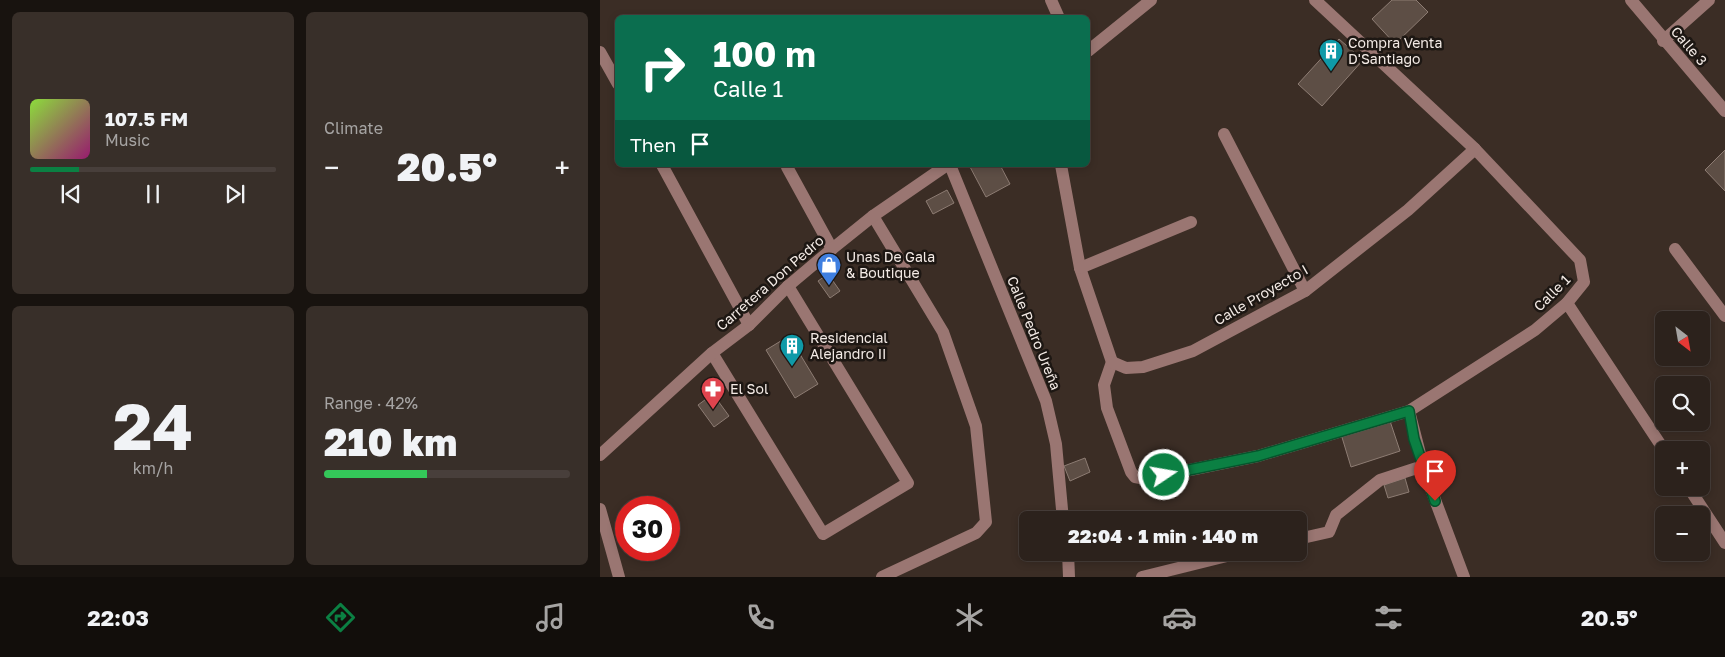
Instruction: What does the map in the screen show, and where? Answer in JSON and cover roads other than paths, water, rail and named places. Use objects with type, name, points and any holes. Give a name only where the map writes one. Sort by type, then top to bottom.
[{"type":"street","points":[[1051,0],[1058,15]]},
{"type":"street","points":[[1090,49],[1150,0]]},
{"type":"street","name":"Calle 1","points":[[1112,362],[1104,385],[1107,408],[1131,472],[1140,479],[1258,456],[1409,411],[1536,330],[1567,303],[1584,282],[1580,260],[1475,149],[1315,0]]},
{"type":"street","name":"Calle 3","points":[[1631,0],[1663,41],[1725,111]]},
{"type":"street","points":[[1663,41],[1709,0]]},
{"type":"street","points":[[600,52],[615,79]]},
{"type":"street","points":[[1224,134],[1305,291]]},
{"type":"street","name":"Calle Proyecto I","points":[[1112,362],[1126,368],[1142,367],[1193,350],[1305,291],[1408,210],[1475,149]]},
{"type":"street","points":[[663,167],[749,326]]},
{"type":"street","points":[[787,167],[832,249]]},
{"type":"street","name":"Carretera Don Pedro","points":[[600,455],[712,353],[749,326],[788,286],[832,249],[873,216],[946,167]]},
{"type":"street","name":"Calle Pedro Ureña","points":[[950,167],[1046,401],[1056,444],[1062,511]]},
{"type":"street","points":[[1061,167],[1080,268],[1112,362]]},
{"type":"street","points":[[873,216],[943,332],[976,426],[986,522],[976,533],[882,577]]},
{"type":"street","points":[[1080,268],[1191,222]]},
{"type":"street","points":[[1675,249],[1725,316]]},
{"type":"street","points":[[712,353],[823,534],[908,483],[788,286]]},
{"type":"street","points":[[1567,303],[1658,441]]},
{"type":"street","points":[[1409,411],[1423,466],[1464,577]]},
{"type":"street","points":[[1307,537],[1329,532],[1336,515],[1380,480],[1423,466]]},
{"type":"street","points":[[1693,496],[1725,543]]},
{"type":"street","points":[[600,509],[620,577]]},
{"type":"street","points":[[1068,561],[1069,577]]},
{"type":"street","points":[[1142,577],[1207,561]]},
{"type":"place","name":"Compra Venta D'Santiago","points":[[1331,72]]},
{"type":"place","name":"Unas De Gala & Boutique","points":[[829,286]]},
{"type":"place","name":"Residencial Alejandro II","points":[[792,367]]},
{"type":"place","name":"El Sol","points":[[713,410]]}]
